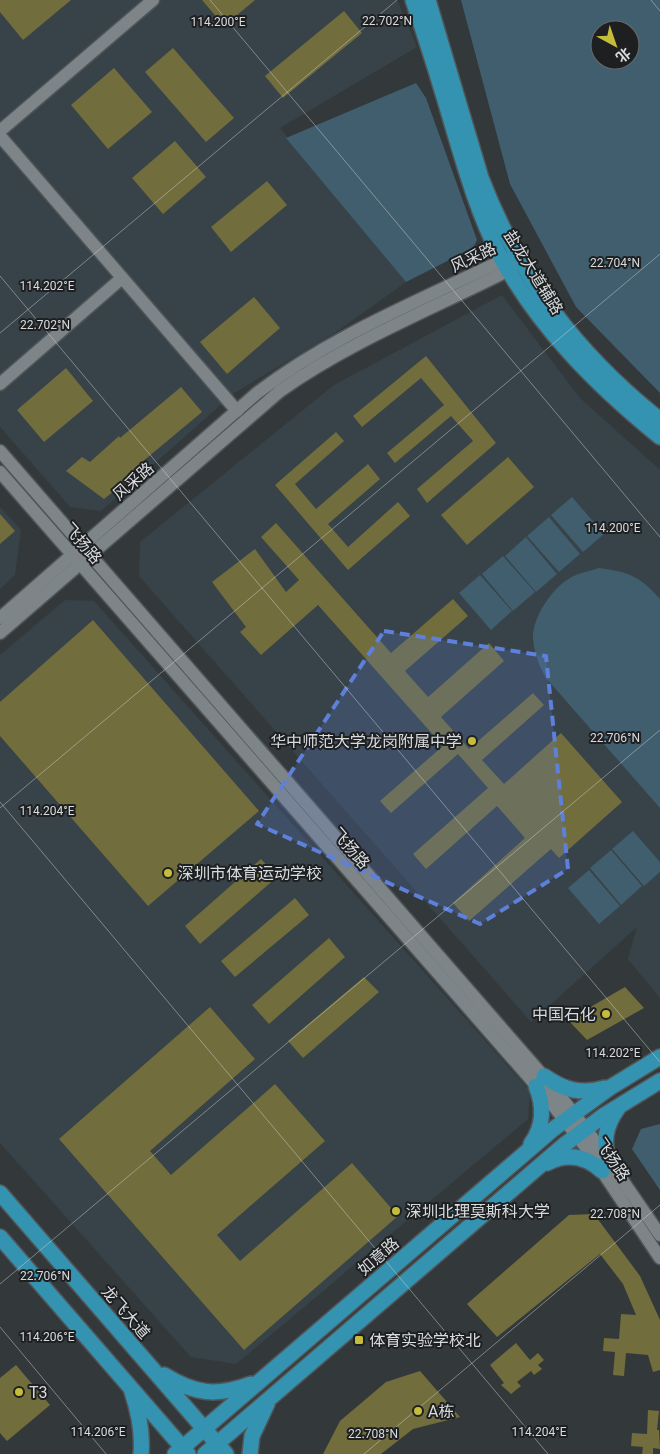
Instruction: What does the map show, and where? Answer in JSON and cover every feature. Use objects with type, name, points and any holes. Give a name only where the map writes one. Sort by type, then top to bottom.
[{"type":"main road","name":"盐龙大道辅路","points":[[413,0],[485,224],[510,262],[527,299],[562,345],[634,415],[660,437]]},
{"type":"main road","name":"盐龙大道辅路","points":[[428,0],[481,178],[501,227],[510,262],[547,303],[586,352],[612,378],[660,420]]},
{"type":"main road","name":"如意路","points":[[182,1452],[204,1428],[523,1155],[569,1117],[611,1087],[660,1057]]},
{"type":"main road","points":[[523,1155],[534,1140],[542,1118],[540,1081],[565,1089],[585,1092],[611,1087]]},
{"type":"main road","points":[[204,1454],[221,1449],[271,1397],[581,1132],[660,1081]]},
{"type":"main road","points":[[537,1169],[557,1159],[576,1157],[606,1167],[606,1134],[613,1116],[621,1105]]},
{"type":"main road","name":"龙飞大道","points":[[0,1193],[221,1449]]},
{"type":"main road","points":[[0,1237],[130,1386],[182,1452]]},
{"type":"main road","points":[[149,1365],[182,1386],[202,1392],[233,1390],[259,1381]]},
{"type":"main road","points":[[130,1386],[139,1414],[142,1435],[141,1454]]},
{"type":"main road","points":[[250,1454],[252,1436],[271,1397]]},
{"type":"street","points":[[0,131],[153,0]]},
{"type":"street","points":[[0,136],[237,411]]},
{"type":"street","name":"风采路","points":[[87,551],[237,411],[274,380],[320,349],[342,337],[510,262]]},
{"type":"street","name":"风采路","points":[[0,618],[76,560],[294,381],[349,347],[510,262]]},
{"type":"street","points":[[0,384],[122,278]]},
{"type":"street","name":"飞扬路","points":[[0,451],[540,1081],[660,1235]]},
{"type":"street","name":"飞扬路","points":[[0,472],[76,560],[540,1081]]},
{"type":"street","name":"风采路","points":[[0,633],[76,560]]},
{"type":"street","name":"飞扬路","points":[[606,1167],[660,1258]]},
{"type":"highlighted area","points":[[384,631],[546,656],[568,869],[480,924],[257,824]]},
{"type":"shaded area","points":[[0,0],[397,0],[417,47],[280,128],[406,282],[339,330],[233,394],[101,511],[70,507],[0,427]]},
{"type":"shaded area","points":[[461,0],[660,0],[660,393],[576,307],[510,184]]},
{"type":"shaded area","points":[[416,83],[426,98],[477,240],[473,248],[406,282],[286,138]]},
{"type":"shaded area","name":"华中师范大学龙岗附属中学","points":[[502,295],[579,397],[660,470],[660,998],[628,959],[637,927],[531,1022],[139,576],[140,542],[334,385]]},
{"type":"shaded area","points":[[572,497],[604,534],[583,552],[551,515]]},
{"type":"shaded area","points":[[0,507],[21,530],[15,575],[0,589]]},
{"type":"shaded area","points":[[549,517],[580,554],[559,572],[527,536]]},
{"type":"shaded area","points":[[526,537],[557,574],[536,592],[505,556]]},
{"type":"shaded area","points":[[503,556],[535,592],[513,611],[482,574]]},
{"type":"shaded area","points":[[599,568],[633,576],[646,585],[660,599],[660,808],[546,678],[536,654],[533,638],[534,630],[536,621],[545,604],[563,582],[580,573]]},
{"type":"shaded area","points":[[480,575],[512,611],[491,630],[459,593]]},
{"type":"shaded area","name":"深圳市体育运动学校","points":[[65,600],[94,601],[530,1091],[528,1119],[236,1364],[191,1357],[0,1143],[0,655]]},
{"type":"shaded area","points":[[633,831],[660,862],[660,872],[644,886],[612,849]]},
{"type":"shaded area","points":[[611,850],[642,886],[621,905],[590,868]]},
{"type":"shaded area","points":[[589,870],[620,906],[599,924],[568,888]]},
{"type":"shaded area","points":[[660,1124],[660,1190],[632,1149],[641,1129]]},
{"type":"building","points":[[0,0],[71,0],[23,40],[0,12]]},
{"type":"building","points":[[202,0],[255,0],[224,26]]},
{"type":"building","points":[[344,11],[362,33],[283,98],[265,76]]},
{"type":"building","points":[[173,48],[234,118],[206,142],[145,72]]},
{"type":"building","points":[[114,68],[152,112],[108,149],[71,105]]},
{"type":"building","points":[[175,141],[206,177],[163,214],[132,178]]},
{"type":"building","points":[[267,181],[287,205],[231,252],[211,227]]},
{"type":"building","points":[[254,297],[280,328],[227,374],[200,342]]},
{"type":"building","points":[[426,356],[496,443],[427,503],[417,489],[473,441],[451,416],[395,463],[387,453],[444,405],[421,378],[362,427],[353,416]]},
{"type":"building","points":[[66,368],[93,401],[44,442],[17,410]]},
{"type":"building","points":[[181,387],[202,412],[142,462],[145,466],[104,499],[66,471],[82,457],[90,462],[119,436],[120,438]]},
{"type":"building","points":[[336,432],[344,441],[295,484],[316,509],[368,464],[380,479],[328,524],[348,547],[398,502],[410,516],[348,570],[275,485]]},
{"type":"building","points":[[508,457],[534,487],[467,545],[441,515]]},
{"type":"building","points":[[0,514],[15,531],[0,544]]},
{"type":"building","points":[[276,523],[391,653],[453,599],[468,616],[405,671],[428,697],[489,643],[504,661],[441,717],[469,749],[533,693],[544,705],[482,760],[504,784],[561,733],[622,802],[559,858],[551,849],[469,921],[453,903],[525,838],[497,806],[426,869],[413,854],[488,788],[458,754],[391,813],[380,801],[443,746],[318,605],[261,655],[240,632],[246,627],[212,582],[255,549],[286,592],[299,580],[261,537]]},
{"type":"building","points":[[93,620],[259,811],[148,906],[0,736],[0,702]]},
{"type":"building","points":[[261,859],[277,877],[200,944],[185,926]]},
{"type":"building","points":[[295,898],[309,915],[235,977],[221,961]]},
{"type":"building","points":[[329,938],[345,957],[269,1024],[252,1005]]},
{"type":"building","points":[[364,977],[379,992],[303,1058],[288,1041]]},
{"type":"building","name":"中国石化","points":[[625,987],[644,1008],[587,1040],[568,1020]]},
{"type":"building","points":[[210,1007],[255,1059],[150,1151],[171,1175],[275,1084],[325,1141],[217,1235],[240,1261],[352,1163],[398,1216],[244,1350],[59,1139]]},
{"type":"building","points":[[594,1214],[640,1276],[660,1320],[660,1370],[653,1372],[648,1355],[626,1353],[624,1376],[613,1375],[615,1352],[603,1351],[604,1338],[619,1339],[621,1314],[636,1315],[623,1284],[600,1254],[497,1337],[467,1304],[569,1215]]},
{"type":"building","points":[[516,1343],[530,1360],[538,1353],[544,1360],[538,1365],[542,1369],[534,1375],[531,1371],[517,1382],[521,1386],[511,1394],[501,1385],[504,1383],[490,1365]]},
{"type":"building","name":"T3","points":[[16,1365],[50,1405],[7,1441],[0,1433],[0,1378]]},
{"type":"building","points":[[420,1371],[460,1417],[413,1429],[381,1454],[323,1454],[340,1421],[386,1382]]},
{"type":"building","points":[[648,1410],[659,1411],[657,1430],[659,1430],[660,1449],[653,1448],[653,1454],[642,1454],[643,1447],[631,1446],[632,1433],[647,1434]]},
{"type":"place","name":"华中师范大学龙岗附属中学","points":[[472,741]]},
{"type":"place","name":"深圳市体育运动学校","points":[[168,873]]},
{"type":"place","name":"中国石化","points":[[606,1014]]},
{"type":"place","name":"深圳北理莫斯科大学","points":[[396,1211]]},
{"type":"place","name":"体育实验学校北","points":[[359,1340]]},
{"type":"place","name":"T3","points":[[19,1392]]},
{"type":"place","name":"A栋","points":[[418,1411]]}]
